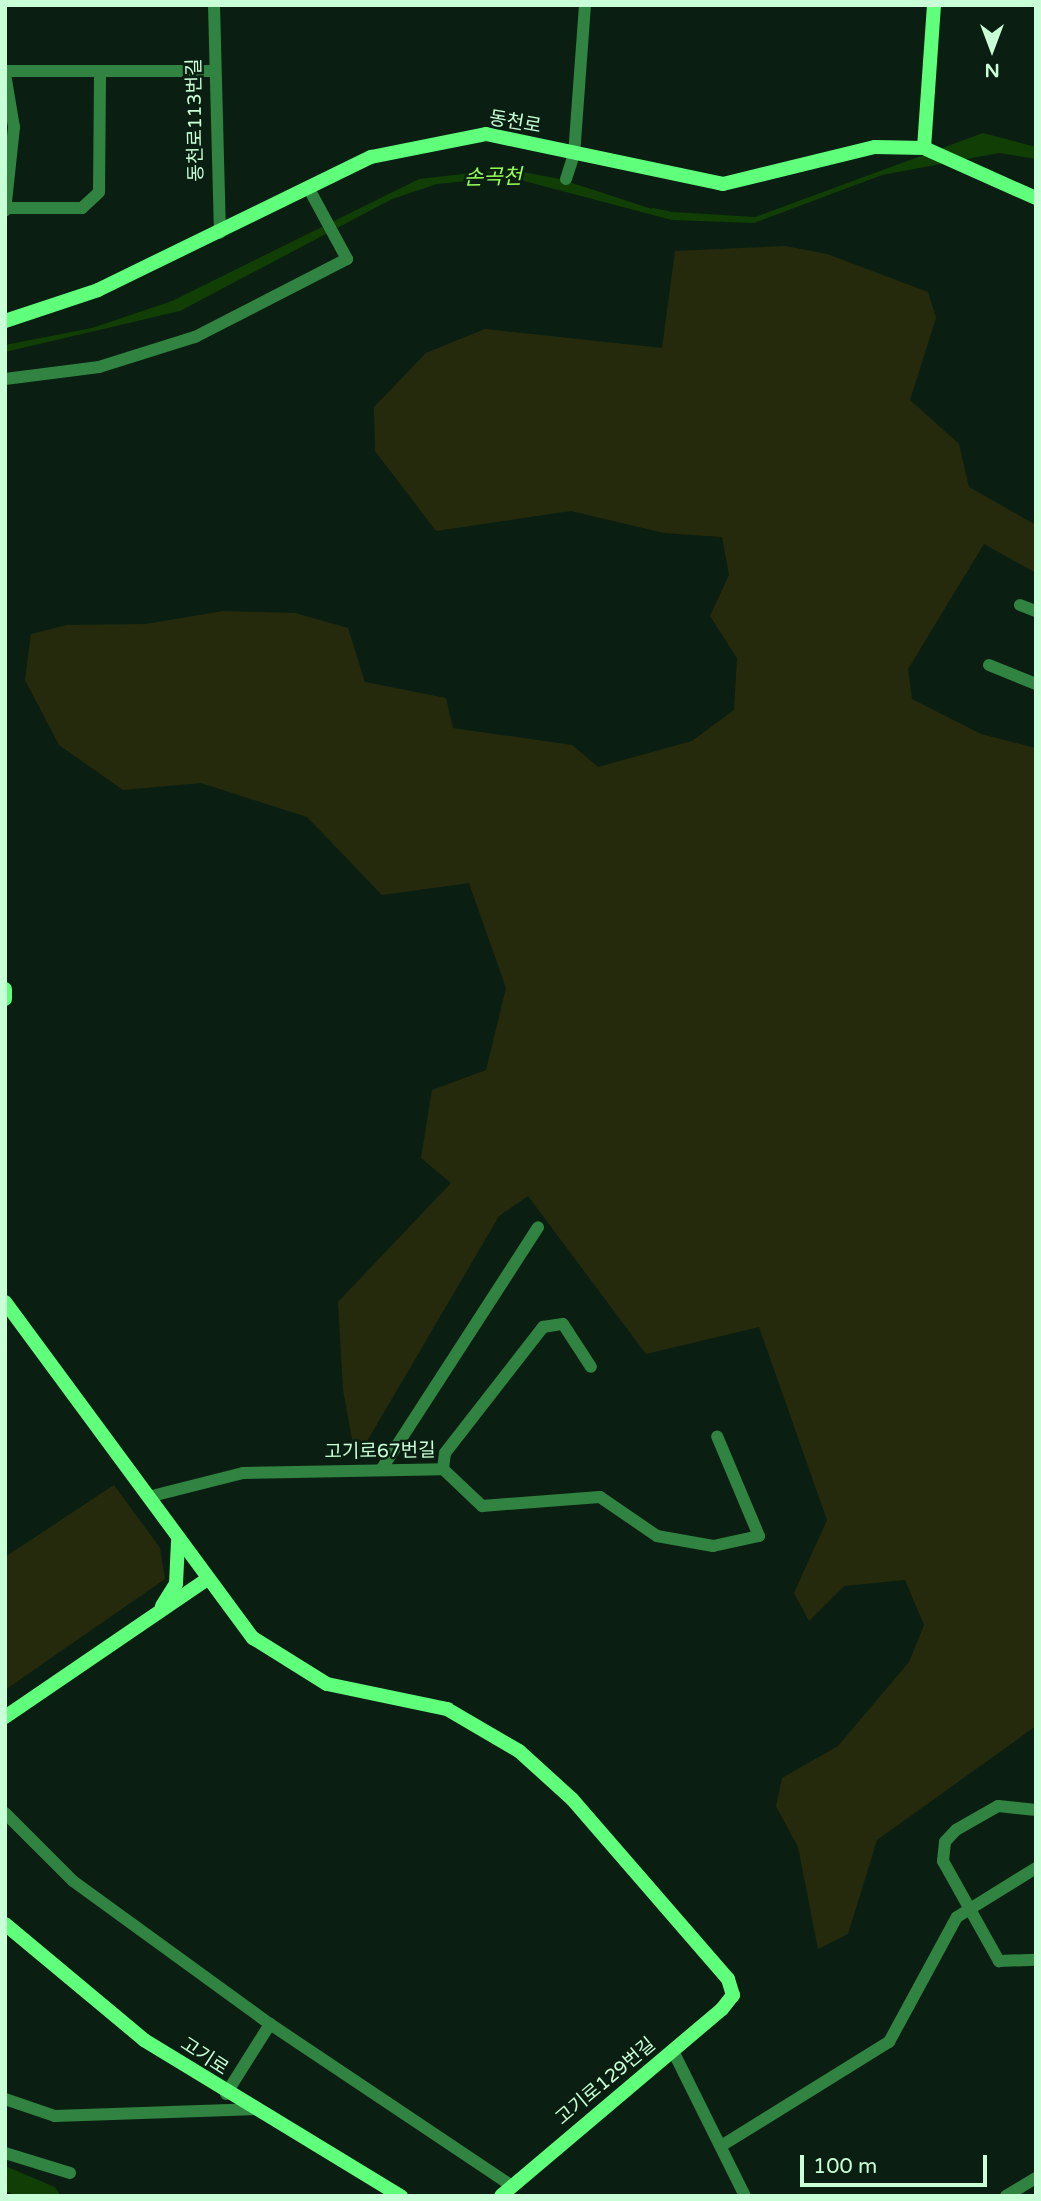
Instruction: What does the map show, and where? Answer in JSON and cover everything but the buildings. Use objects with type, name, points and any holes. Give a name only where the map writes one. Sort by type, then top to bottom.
[{"type":"street","name":"동천로113번길","points":[[214,5],[220,233]]},
{"type":"street","points":[[566,179],[574,155],[584,5]]},
{"type":"street","points":[[924,148],[934,5]]},
{"type":"street","points":[[100,72],[99,192],[82,208],[6,209],[14,127],[5,72],[214,71]]},
{"type":"street","name":"동천로","points":[[5,321],[30,315],[220,233],[371,158],[486,134],[574,155],[723,184],[875,147],[924,148],[981,171],[1036,198]]},
{"type":"street","points":[[5,379],[99,367],[195,337],[347,259],[309,189]]},
{"type":"street","points":[[5,312],[30,315]]},
{"type":"street","points":[[1020,605],[1036,611]]},
{"type":"street","points":[[989,665],[1036,684]]},
{"type":"street","points":[[5,989],[5,999]]},
{"type":"street","points":[[381,1470],[538,1227]]},
{"type":"street","points":[[5,1302],[206,1579],[5,1717]]},
{"type":"street","points":[[443,1469],[445,1453],[543,1327],[563,1324],[591,1367]]},
{"type":"street","name":"고기로67번길","points":[[148,1497],[221,1476],[443,1469],[482,1506],[600,1497],[667,1539],[713,1546],[759,1536],[717,1436]]},
{"type":"street","points":[[158,1612],[176,1584],[178,1541]]},
{"type":"street","name":"고기로129번길","points":[[206,1579],[253,1638],[299,1672],[327,1684],[447,1709],[519,1751],[572,1799],[728,1979],[733,1995],[673,2051],[506,2191]]},
{"type":"street","points":[[1036,1810],[998,1806],[945,1842],[943,1861],[999,1961],[1036,1960]]},
{"type":"street","points":[[5,1814],[73,1881],[506,2191]]},
{"type":"street","points":[[721,2146],[889,2042],[940,1940],[968,1909],[1036,1868]]},
{"type":"street","name":"고기로","points":[[5,1924],[120,2022],[226,2094],[401,2196]]},
{"type":"street","points":[[226,2094],[270,2024]]},
{"type":"street","points":[[673,2051],[745,2196]]},
{"type":"street","points":[[5,2099],[55,2116],[251,2109]]},
{"type":"street","points":[[5,2153],[70,2173]]},
{"type":"street","points":[[1006,2196],[1036,2178]]},
{"type":"shaded area","points":[[785,246],[827,254],[928,292],[936,318],[910,400],[959,444],[969,487],[1036,525],[1036,573],[984,544],[908,669],[912,699],[981,734],[1036,748],[1036,1726],[877,1840],[848,1934],[818,1949],[798,1847],[776,1806],[782,1778],[838,1746],[909,1662],[924,1625],[905,1580],[844,1586],[809,1621],[794,1593],[827,1520],[759,1327],[646,1354],[528,1196],[499,1216],[356,1460],[343,1390],[338,1302],[451,1183],[421,1158],[432,1090],[486,1070],[506,988],[469,883],[382,895],[307,817],[201,783],[123,790],[59,745],[25,680],[31,634],[67,625],[146,624],[223,611],[295,613],[348,628],[365,682],[446,698],[453,728],[572,745],[598,767],[692,741],[734,710],[737,658],[710,616],[729,575],[722,537],[664,533],[571,511],[436,531],[375,451],[374,407],[426,353],[485,329],[662,348],[675,251]]},
{"type":"shaded area","points":[[114,1485],[160,1548],[165,1579],[5,1690],[5,1557]]},
{"type":"water","points":[[983,133],[1036,147],[1036,159],[999,153],[882,175],[754,223],[672,220],[509,177],[437,184],[392,199],[180,311],[5,352],[5,345],[92,328],[172,301],[419,179],[506,169],[560,179],[658,211],[755,217]]},
{"type":"waterway","name":"손곡천","points":[[653,210],[669,213]]},
{"type":"waterway","points":[[5,2178],[47,2196]]}]
